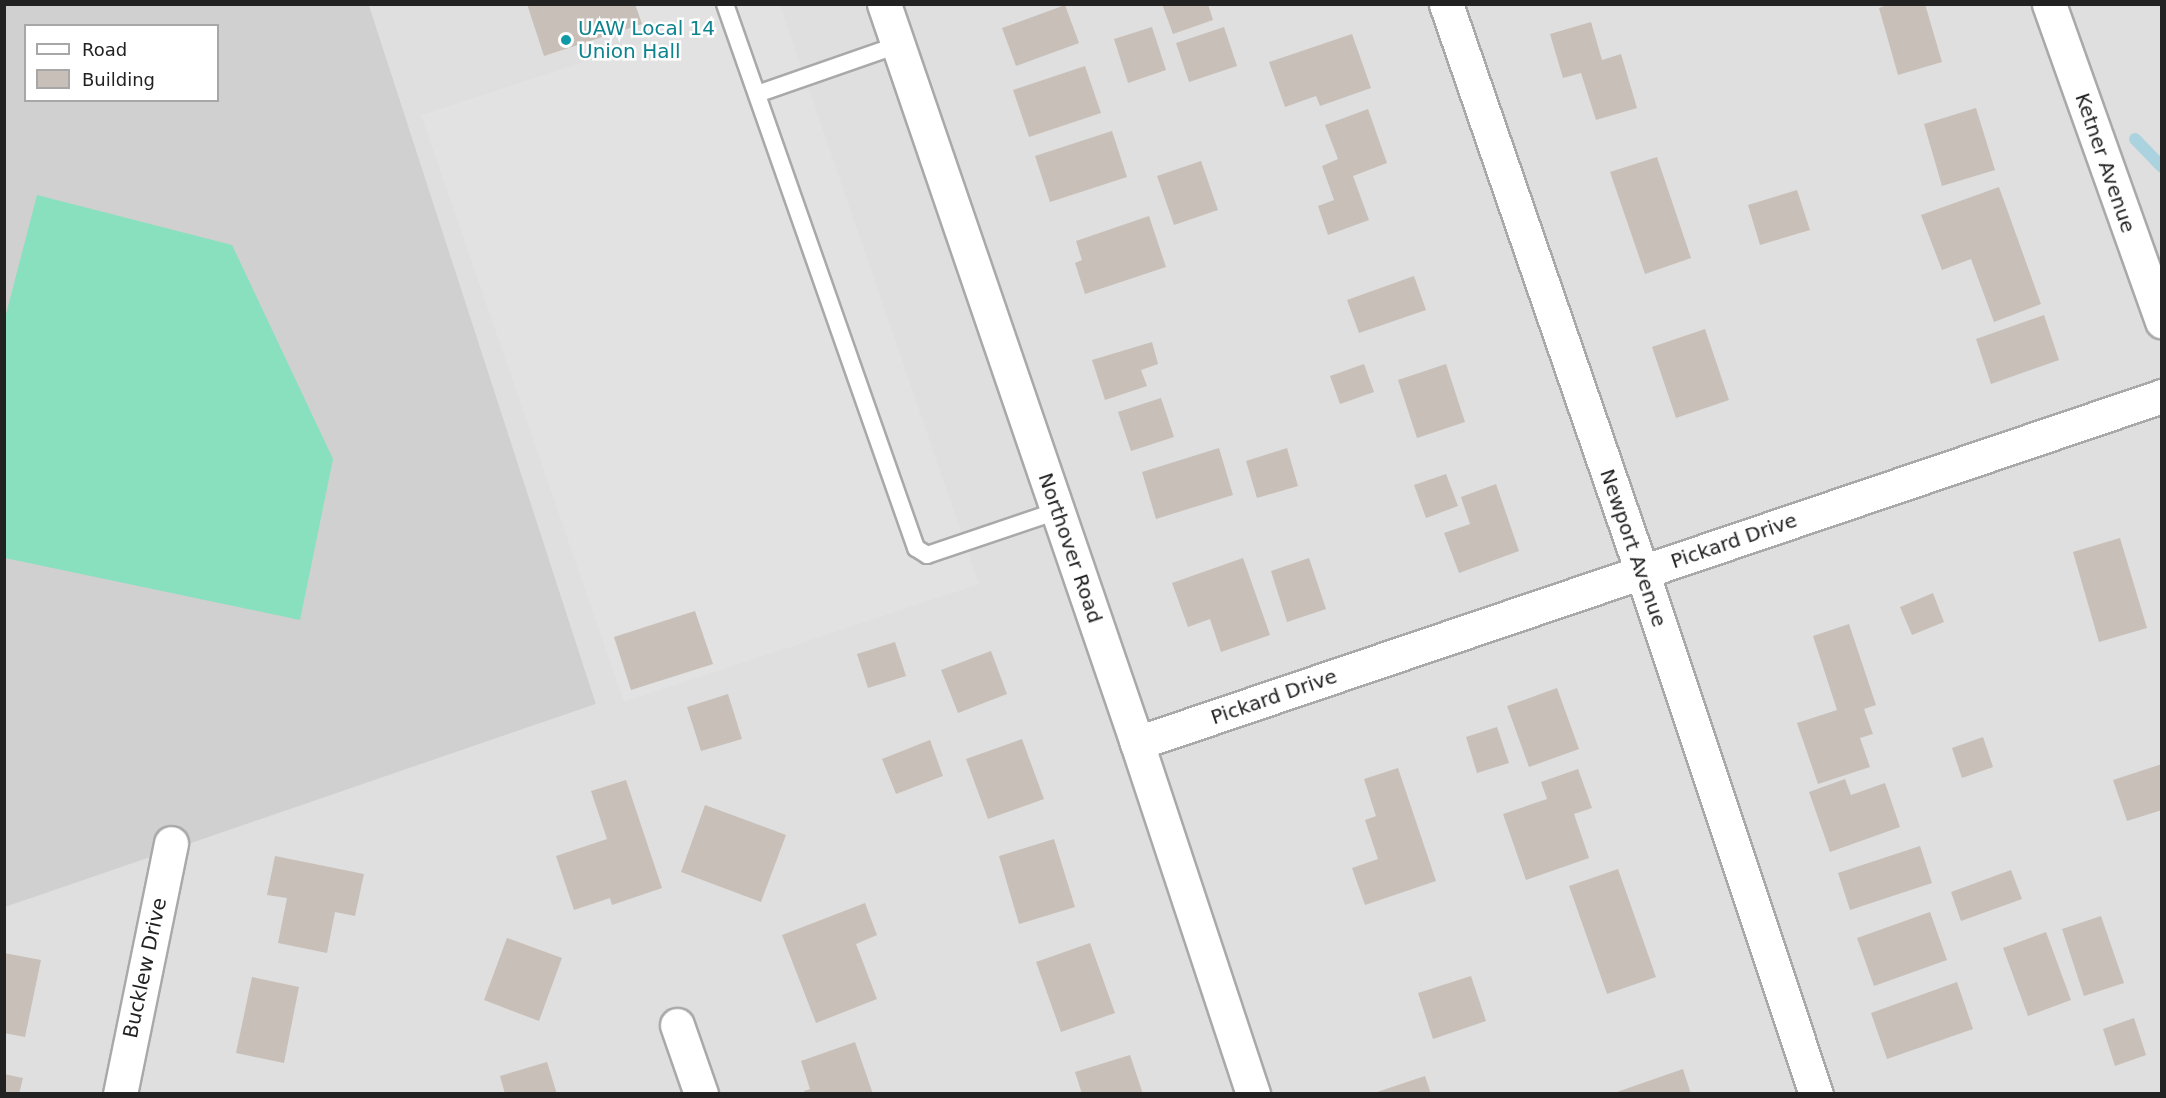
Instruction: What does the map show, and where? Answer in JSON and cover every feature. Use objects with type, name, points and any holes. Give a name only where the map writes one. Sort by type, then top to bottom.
[{"type":"street","name":"Northover Road","points":[[884,4],[1137,743],[1253,1094]]},
{"type":"street","name":"Newport Avenue","points":[[1446,4],[1642,572],[1816,1094]]},
{"type":"street","name":"Ketner Avenue","points":[[2049,4],[2162,322]]},
{"type":"street","name":"Pickard Drive","points":[[1137,743],[2162,396]]},
{"type":"street","name":"Bucklew Drive","points":[[120,1094],[171,843]]},
{"type":"street","points":[[677,1025],[701,1094]]},
{"type":"lane","points":[[725,4],[916,548],[927,555],[1057,511]]},
{"type":"lane","points":[[757,94],[898,45]]},
{"type":"shaded area","points":[[4,5],[369,5],[596,704],[5,907]]},
{"type":"shaded area","points":[[369,5],[2161,5],[2161,1093],[5,1093],[4,907],[596,704]]},
{"type":"shaded area","points":[[635,5],[780,5],[979,584],[624,702],[421,115],[648,41]]},
{"type":"green space","points":[[37,195],[232,245],[333,459],[300,620],[5,558],[5,318]]},
{"type":"building","name":"UAW Local 14 Union Hall","points":[[527,4],[635,4],[642,24],[544,56]]},
{"type":"building","points":[[1162,4],[1208,4],[1213,20],[1173,34]]},
{"type":"building","points":[[1890,4],[1925,4],[1942,62],[1898,75],[1879,8]]},
{"type":"building","points":[[1065,5],[1079,43],[1016,66],[1002,28]]},
{"type":"building","points":[[1591,22],[1602,60],[1621,54],[1637,108],[1596,120],[1581,73],[1563,78],[1550,34]]},
{"type":"building","points":[[1152,27],[1166,70],[1128,83],[1114,39]]},
{"type":"building","points":[[1224,27],[1237,66],[1189,82],[1176,43]]},
{"type":"building","points":[[1352,34],[1371,88],[1320,106],[1316,96],[1285,107],[1269,62]]},
{"type":"building","points":[[1085,66],[1101,113],[1029,137],[1013,90]]},
{"type":"building","points":[[1976,108],[1995,170],[1942,186],[1924,124]]},
{"type":"building","points":[[1368,109],[1387,163],[1353,176],[1369,220],[1328,235],[1318,206],[1334,200],[1322,166],[1338,159],[1325,125]]},
{"type":"building","points":[[1112,131],[1127,177],[1050,202],[1035,156]]},
{"type":"building","points":[[1657,157],[1691,258],[1645,274],[1610,172]]},
{"type":"building","points":[[1201,161],[1218,210],[1174,225],[1157,176]]},
{"type":"building","points":[[1999,187],[2041,304],[1994,322],[1971,259],[1942,270],[1921,215]]},
{"type":"building","points":[[1797,190],[1810,230],[1760,245],[1748,205]]},
{"type":"building","points":[[1149,216],[1166,267],[1085,294],[1075,263],[1082,260],[1076,241]]},
{"type":"building","points":[[1414,276],[1426,310],[1359,333],[1347,300]]},
{"type":"building","points":[[2044,315],[2059,360],[1991,384],[1976,339]]},
{"type":"building","points":[[1705,329],[1729,400],[1676,418],[1652,347]]},
{"type":"building","points":[[1152,342],[1158,364],[1141,370],[1147,386],[1105,400],[1092,360]]},
{"type":"building","points":[[1364,364],[1374,392],[1340,404],[1330,376]]},
{"type":"building","points":[[1446,364],[1465,422],[1417,438],[1398,380]]},
{"type":"building","points":[[1161,398],[1174,437],[1131,451],[1118,412]]},
{"type":"building","points":[[1219,448],[1233,495],[1156,519],[1142,472]]},
{"type":"building","points":[[1287,448],[1298,486],[1257,498],[1246,461]]},
{"type":"building","points":[[1446,474],[1458,506],[1426,518],[1414,485]]},
{"type":"building","points":[[1496,484],[1519,551],[1459,573],[1444,533],[1470,524],[1461,497]]},
{"type":"building","points":[[2120,538],[2147,628],[2099,642],[2073,552]]},
{"type":"building","points":[[1243,558],[1270,635],[1221,652],[1210,619],[1188,627],[1172,583]]},
{"type":"building","points":[[1309,558],[1326,609],[1287,622],[1271,571]]},
{"type":"building","points":[[1933,593],[1944,622],[1912,635],[1900,607]]},
{"type":"building","points":[[695,611],[713,664],[631,690],[614,637]]},
{"type":"building","points":[[1849,624],[1876,705],[1864,709],[1873,734],[1860,738],[1870,767],[1818,784],[1797,723],[1837,710],[1813,636]]},
{"type":"building","points":[[895,642],[906,676],[868,688],[857,654]]},
{"type":"building","points":[[991,651],[1007,694],[958,713],[941,670]]},
{"type":"building","points":[[1557,688],[1579,749],[1529,767],[1507,706]]},
{"type":"building","points":[[728,694],[742,739],[701,751],[687,707]]},
{"type":"building","points":[[1497,727],[1509,763],[1477,773],[1466,737]]},
{"type":"building","points":[[1983,737],[1993,767],[1962,778],[1952,748]]},
{"type":"building","points":[[1022,739],[1044,799],[988,819],[966,759]]},
{"type":"building","points":[[930,740],[943,776],[896,794],[882,759]]},
{"type":"building","points":[[2162,764],[2162,810],[2127,821],[2113,780]]},
{"type":"building","points":[[1398,768],[1436,881],[1365,905],[1352,868],[1378,859],[1365,820],[1376,816],[1364,779]]},
{"type":"building","points":[[1578,769],[1592,808],[1574,814],[1589,858],[1526,880],[1503,814],[1547,799],[1541,782]]},
{"type":"building","points":[[1845,779],[1851,795],[1885,783],[1900,827],[1830,852],[1809,792]]},
{"type":"building","points":[[626,780],[662,888],[612,905],[610,898],[574,910],[556,856],[607,839],[591,791]]},
{"type":"building","points":[[705,805],[786,835],[761,902],[681,872]]},
{"type":"building","points":[[1054,839],[1075,907],[1019,924],[999,856]]},
{"type":"building","points":[[1920,846],[1932,883],[1850,910],[1838,873]]},
{"type":"building","points":[[275,856],[364,874],[355,916],[335,912],[327,953],[278,943],[287,898],[267,895]]},
{"type":"building","points":[[1618,869],[1656,977],[1607,994],[1569,886]]},
{"type":"building","points":[[2011,870],[2022,899],[1961,921],[1951,892]]},
{"type":"building","points":[[865,903],[877,935],[856,944],[877,999],[816,1023],[782,935]]},
{"type":"building","points":[[1930,912],[1947,960],[1874,986],[1857,938]]},
{"type":"building","points":[[2101,916],[2124,983],[2084,996],[2062,929]]},
{"type":"building","points":[[2046,932],[2071,1000],[2028,1016],[2003,948]]},
{"type":"building","points":[[507,938],[562,958],[539,1021],[484,1000]]},
{"type":"building","points":[[1090,943],[1115,1013],[1061,1032],[1036,962]]},
{"type":"building","points":[[4,953],[41,960],[25,1037],[4,1033]]},
{"type":"building","points":[[1471,976],[1486,1021],[1433,1039],[1418,993]]},
{"type":"building","points":[[252,977],[299,987],[284,1063],[236,1053]]},
{"type":"building","points":[[1957,982],[1973,1029],[1887,1059],[1871,1013]]},
{"type":"building","points":[[2134,1018],[2146,1055],[2115,1066],[2103,1029]]},
{"type":"building","points":[[855,1042],[873,1094],[805,1094],[804,1091],[810,1089],[801,1061]]},
{"type":"building","points":[[1130,1055],[1143,1094],[1082,1094],[1075,1072]]},
{"type":"building","points":[[547,1062],[557,1094],[505,1094],[500,1076]]},
{"type":"building","points":[[1683,1069],[1691,1094],[1614,1094],[1614,1093]]},
{"type":"building","points":[[4,1074],[23,1078],[19,1094],[4,1094]]},
{"type":"building","points":[[1425,1076],[1431,1094],[1374,1094],[1374,1093]]},
{"type":"waterway","points":[[2135,139],[2162,167]]},
{"type":"place","name":"UAW Local 14 Union Hall","points":[[566,40]]}]
